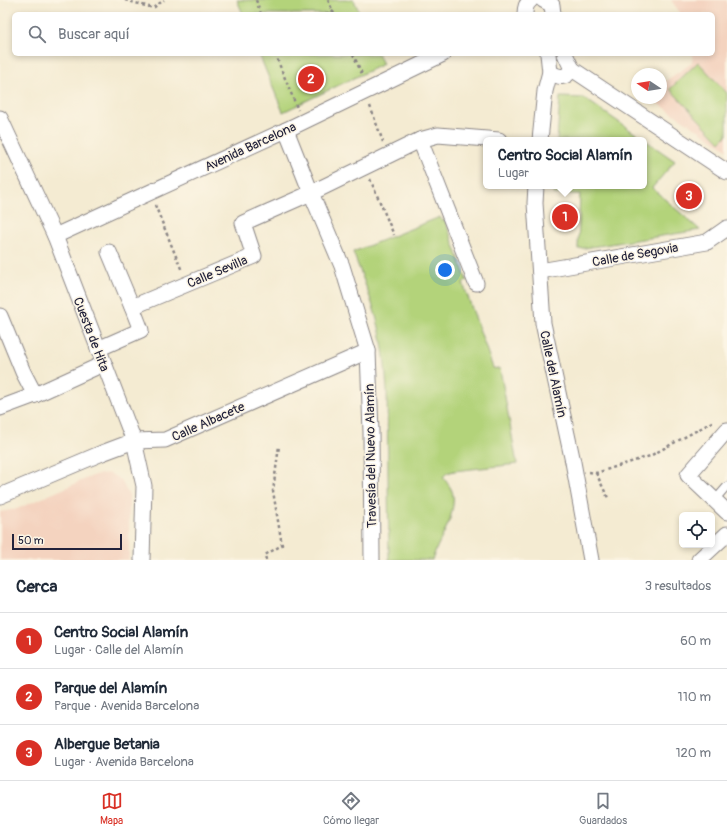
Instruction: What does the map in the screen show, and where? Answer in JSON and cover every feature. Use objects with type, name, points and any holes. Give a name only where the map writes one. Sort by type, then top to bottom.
[{"type":"street","points":[[525,12],[525,8],[531,0]]},
{"type":"street","name":"Avenida Barcelona","points":[[55,236],[286,130],[439,56]]},
{"type":"street","points":[[540,137],[545,91],[550,72],[548,56]]},
{"type":"street","points":[[566,56],[572,69],[727,172]]},
{"type":"street","points":[[550,72],[554,75],[562,77],[569,74],[572,69]]},
{"type":"street","name":"Cuesta de Hita","points":[[0,118],[55,236],[103,364],[134,441],[144,486],[142,560]]},
{"type":"street","points":[[286,130],[342,266],[368,351]]},
{"type":"street","name":"Calle Sevilla","points":[[132,307],[254,256],[242,224],[311,193],[420,140],[438,135],[483,139]]},
{"type":"street","points":[[420,140],[476,283]]},
{"type":"street","name":"Calle del Alamín","points":[[536,189],[535,203],[543,323],[591,560]]},
{"type":"street","name":"Calle de Segovia","points":[[540,271],[707,242],[727,228]]},
{"type":"street","points":[[98,349],[141,330],[109,252]]},
{"type":"street","points":[[0,316],[23,372],[35,395]]},
{"type":"street","name":"Calle Albacete","points":[[0,496],[134,441],[165,440],[368,351]]},
{"type":"street","name":"Travesía del Nuevo Alamín","points":[[368,351],[371,432],[372,560]]},
{"type":"street","points":[[0,408],[35,395],[103,364]]},
{"type":"street","points":[[722,424],[688,475],[727,512]]},
{"type":"street","points":[[699,560],[727,534]]},
{"type":"lane","points":[[714,501],[727,486]]},
{"type":"path","points":[[125,0],[153,8],[164,0]]},
{"type":"path","points":[[256,0],[260,12]]},
{"type":"path","points":[[328,0],[334,12]]},
{"type":"path","points":[[276,56],[302,122]]},
{"type":"path","points":[[354,56],[362,74]]},
{"type":"path","points":[[365,92],[388,156]]},
{"type":"path","points":[[365,167],[394,235]]},
{"type":"path","points":[[150,192],[187,284]]},
{"type":"path","points":[[574,472],[596,473],[650,456],[722,424]]},
{"type":"path","points":[[266,560],[265,555],[282,545],[273,491],[279,446]]},
{"type":"path","points":[[596,473],[609,500]]},
{"type":"shaded area","points":[[671,0],[727,0],[727,149],[659,104],[667,104],[667,80],[692,63],[693,56],[715,56],[715,12],[680,12]]},
{"type":"shaded area","points":[[109,473],[121,480],[129,496],[129,560],[0,560],[0,512],[17,509],[95,475]]},
{"type":"green space","points":[[237,0],[354,0],[359,12],[242,12]]},
{"type":"green space","points":[[260,56],[379,56],[383,64],[283,112]]},
{"type":"green space","points":[[698,62],[727,93],[727,135],[720,142],[670,89]]},
{"type":"green space","points":[[560,97],[584,98],[640,137],[557,137]]},
{"type":"green space","points":[[647,142],[675,161],[652,188],[700,230],[578,249],[580,194],[553,194],[554,189],[647,189]]},
{"type":"green space","points":[[440,217],[442,221],[445,220],[467,281],[463,283],[493,368],[500,369],[517,464],[447,473],[443,477],[452,492],[452,512],[432,560],[389,560],[387,391],[384,357],[376,314],[353,252]]},
{"type":"place","name":"Parque del Alamín","points":[[311,79]]},
{"type":"place","name":"Albergue Betania","points":[[689,196]]},
{"type":"place","name":"Centro Social Alamín","points":[[565,217]]}]
